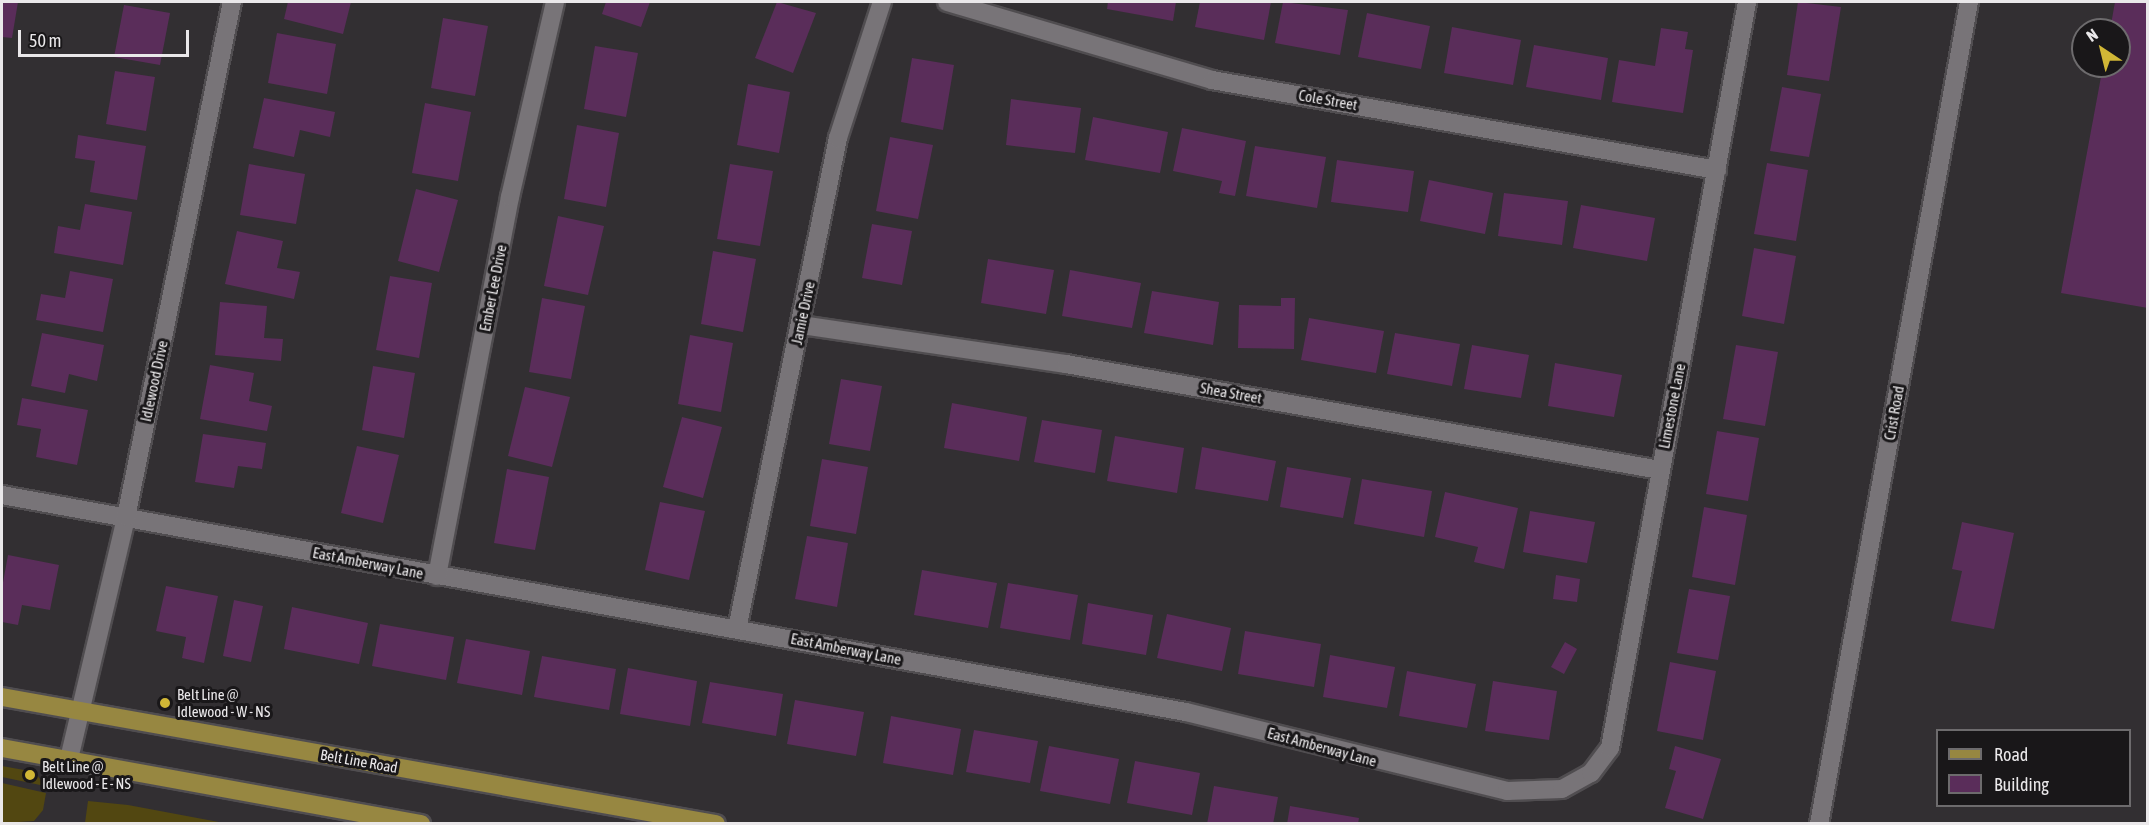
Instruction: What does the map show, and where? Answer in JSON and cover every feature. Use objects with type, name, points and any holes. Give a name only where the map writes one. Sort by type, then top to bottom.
[{"type":"main road","name":"Belt Line Road","points":[[2,697],[716,824]]},
{"type":"main road","points":[[2,748],[421,824]]},
{"type":"street","name":"Idlewood Drive","points":[[69,759],[78,712],[126,517],[232,2]]},
{"type":"street","name":"Ember Lee Drive","points":[[437,576],[510,197],[555,2]]},
{"type":"street","name":"Jamie Drive","points":[[737,629],[838,138],[882,2]]},
{"type":"street","name":"Cole Street","points":[[947,2],[1212,80],[1717,170]]},
{"type":"street","name":"Limestone Lane","points":[[1562,789],[1591,773],[1610,748],[1747,2]]},
{"type":"street","name":"Crist Road","points":[[1819,824],[1969,2]]},
{"type":"street","name":"Shea Street","points":[[801,325],[1066,364],[1660,470]]},
{"type":"street","name":"East Amberway Lane","points":[[2,495],[1186,712],[1507,791],[1562,789]]},
{"type":"shaded area","points":[[2,766],[35,772],[45,786],[2,777]]},
{"type":"shaded area","points":[[2,783],[46,793],[43,810],[34,821],[2,823]]},
{"type":"shaded area","points":[[88,801],[128,805],[224,823],[85,823]]},
{"type":"building","points":[[2,2],[18,2],[12,38],[2,37]]},
{"type":"building","points":[[288,2],[351,2],[343,34],[284,19]]},
{"type":"building","points":[[606,2],[650,2],[641,27],[602,14]]},
{"type":"building","points":[[777,2],[816,13],[793,73],[755,58]]},
{"type":"building","points":[[1108,2],[1176,2],[1173,21],[1107,9]]},
{"type":"building","points":[[1200,2],[1271,2],[1264,40],[1195,27]]},
{"type":"building","points":[[1283,2],[1348,10],[1340,55],[1275,43]]},
{"type":"building","points":[[1798,2],[1841,7],[1829,81],[1787,75]]},
{"type":"building","points":[[2115,2],[2148,2],[2148,308],[2061,293],[2101,78],[2131,78],[2131,18],[2112,18]]},
{"type":"building","points":[[124,5],[170,13],[160,65],[114,57]]},
{"type":"building","points":[[1367,13],[1430,26],[1421,69],[1358,57]]},
{"type":"building","points":[[443,18],[488,26],[475,96],[431,88]]},
{"type":"building","points":[[1452,27],[1521,40],[1513,85],[1444,73]]},
{"type":"building","points":[[1661,28],[1688,32],[1685,49],[1693,50],[1683,113],[1612,102],[1619,60],[1655,66]]},
{"type":"building","points":[[277,33],[336,44],[327,94],[268,83]]},
{"type":"building","points":[[1534,45],[1608,58],[1601,100],[1526,87]]},
{"type":"building","points":[[595,46],[638,53],[626,117],[584,109]]},
{"type":"building","points":[[912,58],[954,65],[943,130],[901,122]]},
{"type":"building","points":[[115,71],[155,77],[146,131],[106,124]]},
{"type":"building","points":[[748,84],[790,92],[779,153],[737,145]]},
{"type":"building","points":[[1782,87],[1821,94],[1809,157],[1770,151]]},
{"type":"building","points":[[264,98],[335,112],[330,137],[300,130],[294,157],[253,148]]},
{"type":"building","points":[[1011,99],[1081,108],[1075,153],[1006,145]]},
{"type":"building","points":[[425,103],[471,112],[458,181],[412,173]]},
{"type":"building","points":[[1093,117],[1168,132],[1160,173],[1085,160]]},
{"type":"building","points":[[577,125],[619,133],[606,207],[564,199]]},
{"type":"building","points":[[1182,128],[1246,141],[1235,196],[1219,193],[1222,181],[1173,171]]},
{"type":"building","points":[[78,135],[146,146],[137,200],[90,192],[95,161],[75,158]]},
{"type":"building","points":[[890,137],[933,145],[918,219],[876,211]]},
{"type":"building","points":[[1255,146],[1326,157],[1317,208],[1246,196]]},
{"type":"building","points":[[1337,160],[1414,171],[1408,212],[1331,202]]},
{"type":"building","points":[[1767,163],[1808,170],[1796,241],[1754,234]]},
{"type":"building","points":[[249,164],[305,174],[296,224],[240,215]]},
{"type":"building","points":[[730,164],[773,171],[760,246],[717,239]]},
{"type":"building","points":[[1429,180],[1493,193],[1485,234],[1420,221]]},
{"type":"building","points":[[416,189],[458,200],[439,272],[398,261]]},
{"type":"building","points":[[1504,193],[1568,201],[1562,245],[1498,236]]},
{"type":"building","points":[[85,204],[132,212],[123,265],[54,253],[58,226],[80,230]]},
{"type":"building","points":[[1581,205],[1655,218],[1647,261],[1573,248]]},
{"type":"building","points":[[558,216],[604,226],[588,295],[544,286]]},
{"type":"building","points":[[872,224],[912,231],[902,285],[862,278]]},
{"type":"building","points":[[237,231],[283,241],[277,268],[300,272],[294,299],[225,284]]},
{"type":"building","points":[[1754,248],[1796,256],[1784,324],[1742,316]]},
{"type":"building","points":[[713,251],[756,259],[743,332],[701,324]]},
{"type":"building","points":[[988,259],[1054,270],[1046,314],[981,303]]},
{"type":"building","points":[[1070,270],[1141,283],[1132,328],[1062,316]]},
{"type":"building","points":[[70,271],[113,279],[103,332],[36,320],[41,294],[65,298]]},
{"type":"building","points":[[390,276],[432,283],[419,358],[376,350]]},
{"type":"building","points":[[1152,291],[1219,302],[1213,345],[1144,333]]},
{"type":"building","points":[[542,298],[585,306],[571,379],[529,372]]},
{"type":"building","points":[[1281,298],[1295,298],[1294,349],[1238,348],[1239,305],[1281,306]]},
{"type":"building","points":[[220,302],[267,306],[264,338],[283,339],[281,361],[215,355]]},
{"type":"building","points":[[1309,318],[1384,331],[1376,373],[1301,360]]},
{"type":"building","points":[[42,333],[104,345],[97,381],[69,374],[65,393],[31,386]]},
{"type":"building","points":[[1395,333],[1460,344],[1452,386],[1387,374]]},
{"type":"building","points":[[690,335],[733,343],[721,412],[678,404]]},
{"type":"building","points":[[1472,345],[1529,355],[1521,398],[1464,389]]},
{"type":"building","points":[[1736,345],[1778,352],[1765,426],[1723,419]]},
{"type":"building","points":[[1555,363],[1622,375],[1614,417],[1548,406]]},
{"type":"building","points":[[210,365],[254,373],[249,401],[272,406],[267,431],[200,419]]},
{"type":"building","points":[[373,366],[415,373],[404,438],[362,430]]},
{"type":"building","points":[[841,379],[882,386],[870,451],[829,444]]},
{"type":"building","points":[[525,387],[570,397],[552,467],[508,456]]},
{"type":"building","points":[[22,398],[88,410],[77,465],[36,457],[41,429],[17,425]]},
{"type":"building","points":[[952,403],[1027,417],[1019,461],[944,448]]},
{"type":"building","points":[[682,417],[722,427],[703,498],[663,487]]},
{"type":"building","points":[[1042,420],[1102,430],[1095,473],[1034,462]]},
{"type":"building","points":[[1717,431],[1759,438],[1748,501],[1706,494]]},
{"type":"building","points":[[203,434],[266,443],[262,469],[238,466],[234,488],[195,482]]},
{"type":"building","points":[[1115,436],[1184,448],[1177,493],[1107,481]]},
{"type":"building","points":[[357,446],[399,455],[383,523],[341,513]]},
{"type":"building","points":[[1202,447],[1276,461],[1268,501],[1195,489]]},
{"type":"building","points":[[822,459],[868,467],[856,534],[810,526]]},
{"type":"building","points":[[1287,467],[1351,478],[1343,518],[1280,507]]},
{"type":"building","points":[[507,469],[549,477],[535,550],[494,543]]},
{"type":"building","points":[[1362,479],[1432,491],[1424,537],[1354,524]]},
{"type":"building","points":[[1445,492],[1518,508],[1504,569],[1474,562],[1478,547],[1435,537]]},
{"type":"building","points":[[660,502],[705,511],[689,580],[645,570]]},
{"type":"building","points":[[1704,507],[1747,515],[1735,585],[1692,577]]},
{"type":"building","points":[[1530,511],[1595,522],[1587,563],[1523,552]]},
{"type":"building","points":[[1962,522],[2014,533],[1994,629],[1951,621],[1962,571],[1952,569]]},
{"type":"building","points":[[807,536],[848,543],[837,607],[795,599]]},
{"type":"building","points":[[8,555],[59,565],[50,610],[22,605],[18,625],[2,622],[2,588]]},
{"type":"building","points":[[922,570],[997,583],[988,628],[914,615]]},
{"type":"building","points":[[1556,575],[1580,579],[1577,602],[1553,599]]},
{"type":"building","points":[[1008,583],[1078,595],[1070,640],[1000,628]]},
{"type":"building","points":[[166,586],[218,596],[204,663],[182,658],[186,637],[156,631]]},
{"type":"building","points":[[1689,589],[1730,596],[1718,660],[1677,653]]},
{"type":"building","points":[[234,600],[263,606],[251,662],[223,656]]},
{"type":"building","points":[[1088,603],[1153,615],[1146,655],[1082,644]]},
{"type":"building","points":[[292,607],[368,623],[359,664],[284,649]]},
{"type":"building","points":[[1167,614],[1231,628],[1222,671],[1157,658]]},
{"type":"building","points":[[380,624],[454,637],[446,680],[372,666]]},
{"type":"building","points":[[1245,631],[1321,644],[1314,687],[1238,674]]},
{"type":"building","points":[[466,639],[530,651],[522,695],[457,683]]},
{"type":"building","points":[[1565,642],[1577,649],[1564,674],[1551,667]]},
{"type":"building","points":[[1330,655],[1395,667],[1387,708],[1323,697]]},
{"type":"building","points":[[542,656],[616,669],[609,710],[534,697]]},
{"type":"building","points":[[1670,662],[1716,671],[1703,740],[1657,731]]},
{"type":"building","points":[[628,668],[697,681],[690,726],[620,714]]},
{"type":"building","points":[[1407,671],[1476,684],[1467,728],[1399,716]]},
{"type":"building","points":[[1493,681],[1557,691],[1549,740],[1485,731]]},
{"type":"building","points":[[710,682],[783,694],[776,736],[702,723]]},
{"type":"building","points":[[795,700],[864,712],[856,756],[787,744]]},
{"type":"building","points":[[891,716],[961,729],[953,775],[883,763]]},
{"type":"building","points":[[974,730],[1038,741],[1030,783],[966,772]]},
{"type":"building","points":[[1049,746],[1119,759],[1110,804],[1040,791]]},
{"type":"building","points":[[1675,746],[1721,759],[1703,819],[1665,808],[1676,771],[1669,769]]},
{"type":"building","points":[[1135,761],[1200,773],[1192,815],[1127,803]]},
{"type":"building","points":[[1214,786],[1278,797],[1273,824],[1207,824]]},
{"type":"building","points":[[1290,806],[1359,818],[1358,824],[1287,824]]},
{"type":"place","name":"Belt Line @ Idlewood - W - NS","points":[[165,703]]},
{"type":"place","name":"Belt Line @ Idlewood - E - NS","points":[[30,775]]}]
